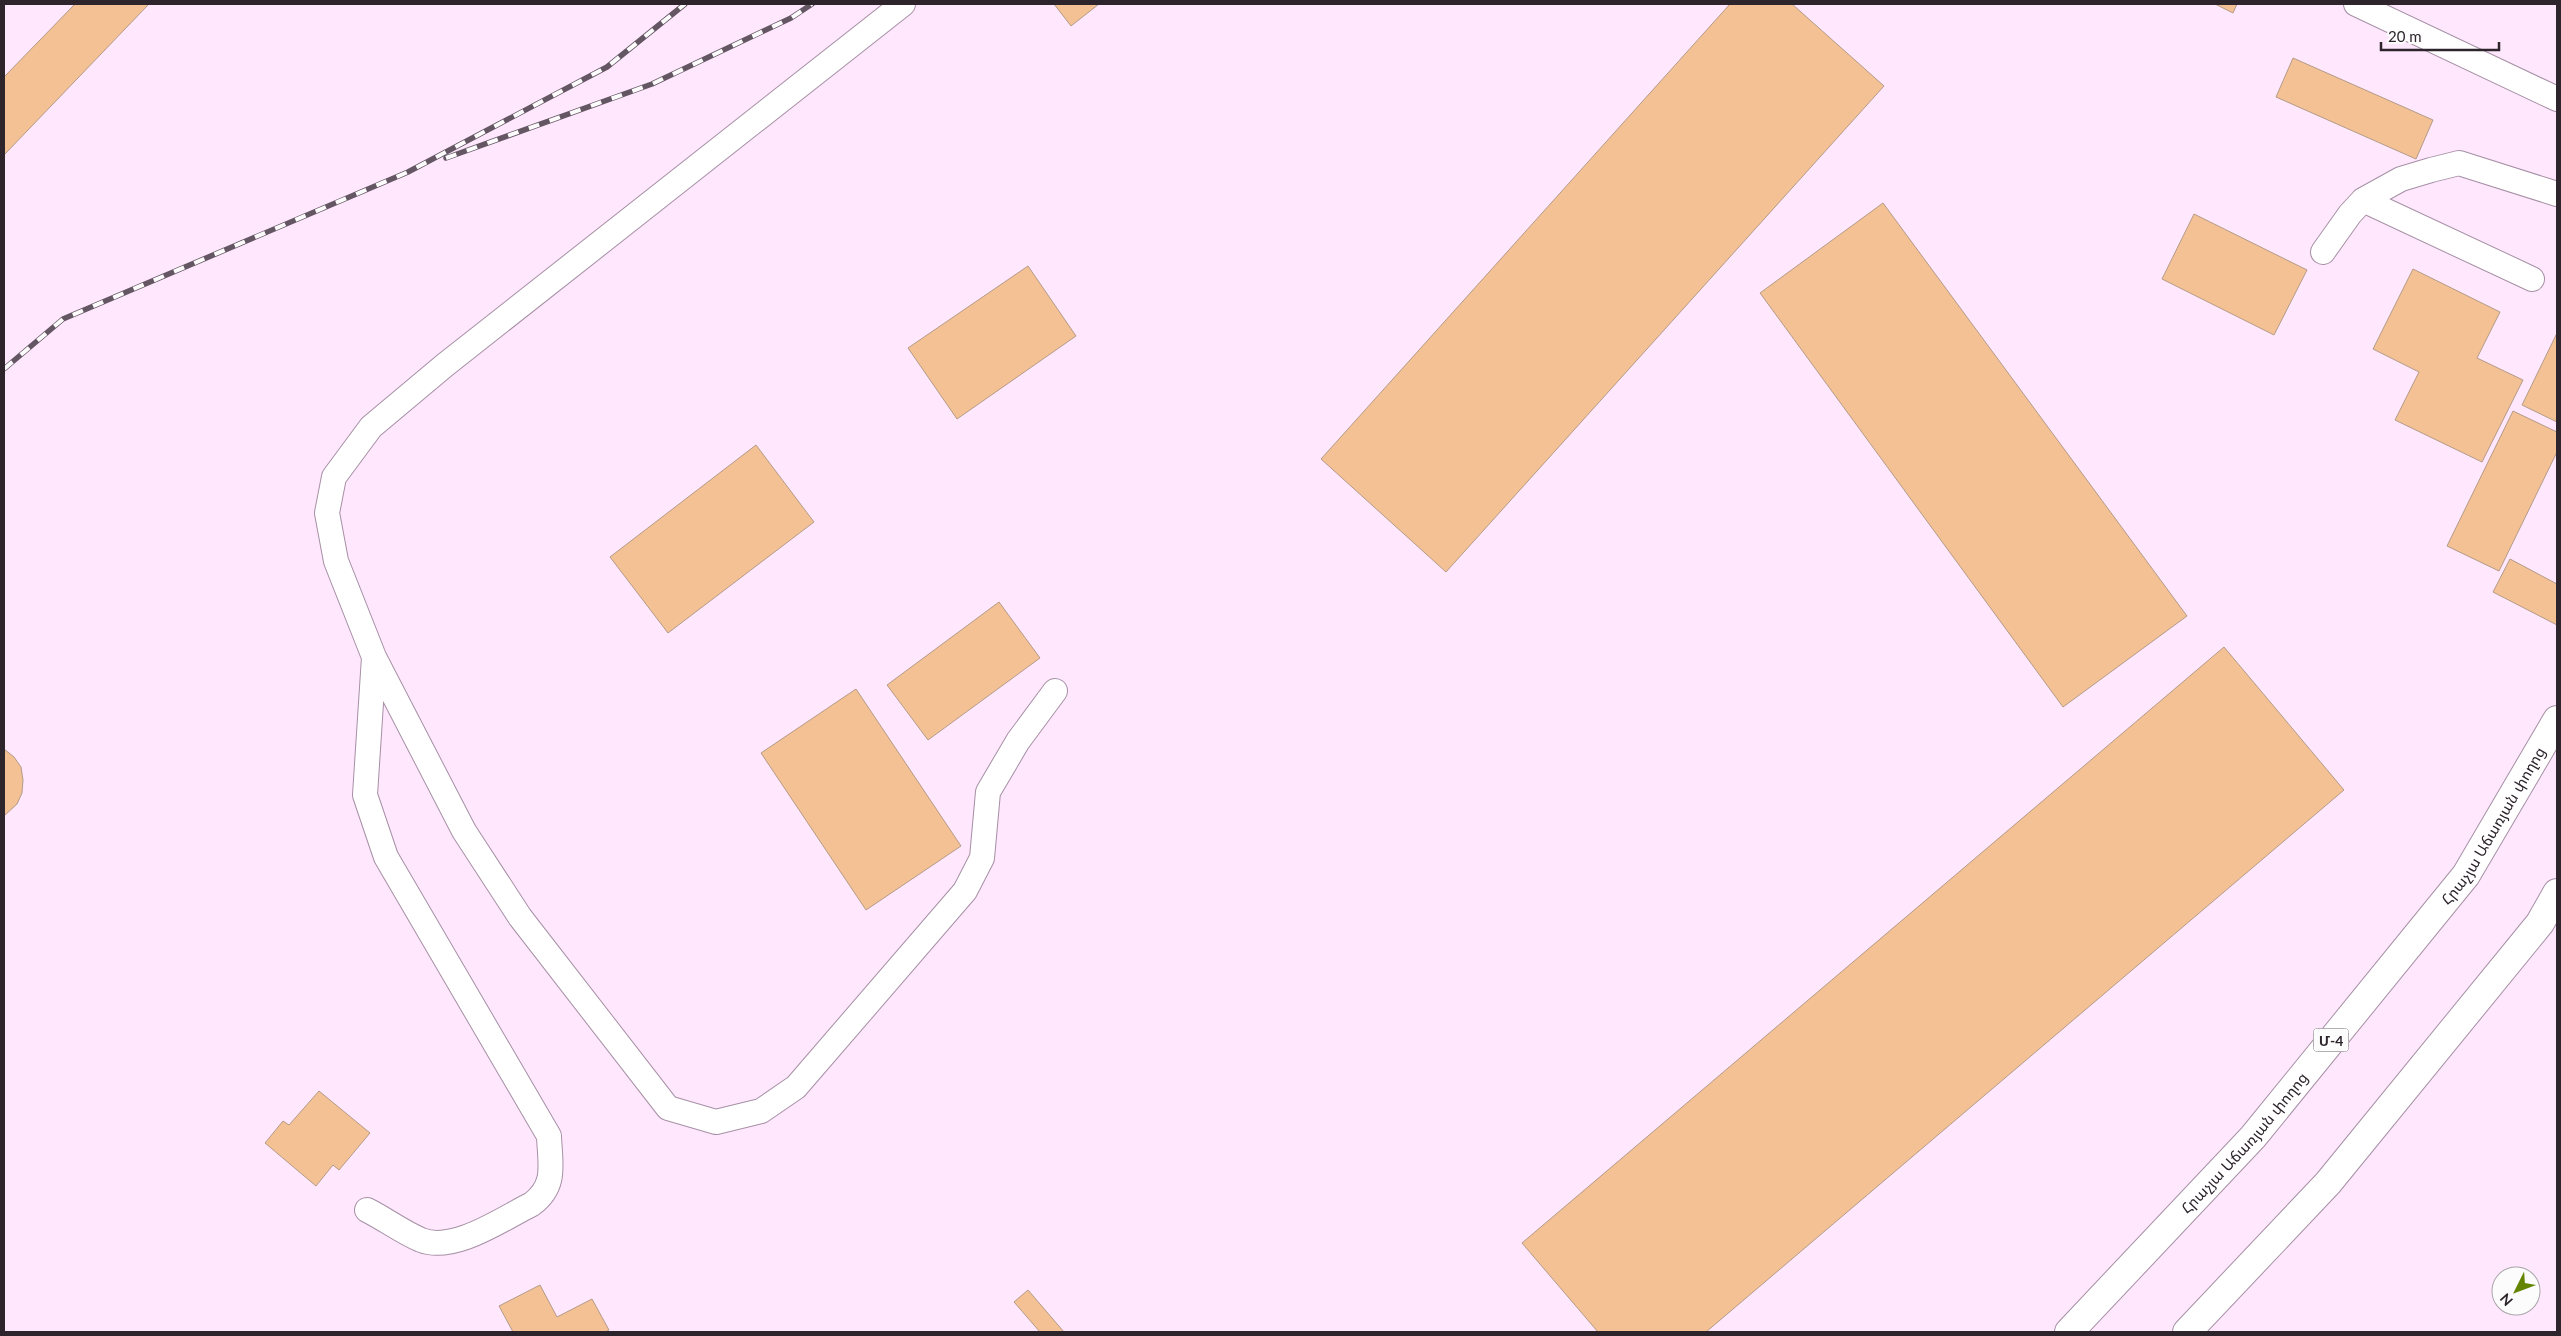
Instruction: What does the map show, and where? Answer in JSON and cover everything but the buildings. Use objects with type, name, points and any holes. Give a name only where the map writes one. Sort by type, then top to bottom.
[{"type":"highway","name":"Հրաչյա Աճառյան փողոց","points":[[2069,1332],[2253,1137],[2466,875],[2557,720]]},
{"type":"highway","points":[[2187,1332],[2328,1183],[2540,923],[2557,893]]},
{"type":"lane","points":[[903,4],[453,359],[371,427],[334,477],[327,512],[336,561],[374,657],[464,831],[520,917],[668,1108],[716,1122],[761,1111],[796,1087],[965,891],[982,858],[988,792],[1018,740],[1056,691]]},
{"type":"lane","points":[[2356,4],[2557,99]]},
{"type":"lane","points":[[2323,252],[2350,214],[2364,200],[2401,179],[2459,163],[2557,194]]},
{"type":"lane","points":[[2364,200],[2532,279]]},
{"type":"lane","points":[[367,1210],[422,1240],[439,1244],[454,1242],[532,1204],[543,1195],[551,1177],[549,1136],[386,857],[365,795],[374,657]]},
{"type":"railway","points":[[4,369],[63,319],[408,172],[607,67],[685,4]]},
{"type":"railway","points":[[446,158],[652,84],[791,18],[812,4]]}]
